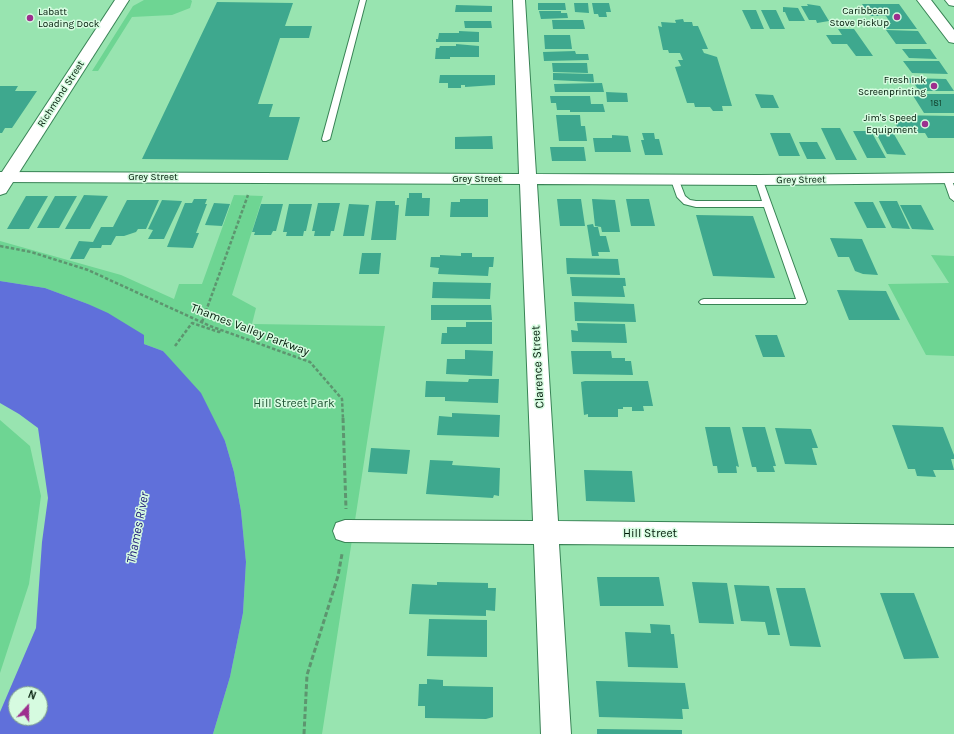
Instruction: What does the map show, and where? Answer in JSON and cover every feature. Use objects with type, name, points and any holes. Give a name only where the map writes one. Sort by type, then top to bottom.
[{"type":"street","name":"Richmond Street","points":[[3,181],[122,0]]},
{"type":"street","name":"Clarence Street","points":[[519,0],[556,734]]},
{"type":"street","points":[[924,0],[954,39]]},
{"type":"street","name":"Grey Street","points":[[3,181],[528,179],[759,180],[951,178]]},
{"type":"street","name":"Hill Street","points":[[345,531],[546,534],[954,536]]},
{"type":"lane","points":[[326,139],[363,0]]},
{"type":"lane","points":[[951,178],[954,198]]},
{"type":"lane","points":[[675,180],[681,197],[686,202],[696,204],[766,204]]},
{"type":"lane","points":[[704,302],[802,302],[766,204],[759,180]]},
{"type":"path","points":[[202,322],[248,195]]},
{"type":"path","name":"Thames Valley Parkway","points":[[0,246],[31,252],[88,270],[202,322],[310,362],[342,399],[347,521],[338,576],[306,675],[304,734]]},
{"type":"path","points":[[175,346],[192,323],[219,332],[222,330]]},
{"type":"green space","points":[[144,0],[192,1],[190,8],[172,15],[132,17],[98,71],[92,71],[133,6]]},
{"type":"green space","name":"Hill Street Park","points":[[234,195],[263,196],[232,295],[256,308],[252,324],[385,326],[322,734],[213,734],[230,677],[243,613],[246,562],[241,511],[234,472],[225,441],[163,351],[144,344],[123,323],[88,304],[45,288],[0,281],[0,241],[121,275],[174,299],[179,284],[202,284]]},
{"type":"green space","points":[[931,255],[954,256],[954,356],[926,355],[888,284],[949,283]]},
{"type":"green space","points":[[0,420],[30,446],[41,496],[29,584],[0,673]]},
{"type":"water","name":"Thames River","points":[[0,281],[45,288],[108,313],[144,335],[144,344],[163,351],[201,393],[225,441],[234,472],[241,511],[246,562],[243,613],[230,677],[213,734],[0,734],[0,712],[8,693],[8,726],[48,726],[48,686],[11,686],[36,628],[42,542],[48,498],[38,428],[19,414],[0,403]]},
{"type":"building","points":[[217,2],[293,3],[285,26],[312,26],[309,38],[280,38],[258,104],[273,104],[269,117],[300,117],[288,160],[142,159]]},
{"type":"building","points":[[538,3],[565,3],[566,10],[538,10]]},
{"type":"building","points":[[574,3],[588,3],[589,13],[575,12]]},
{"type":"building","points":[[592,3],[609,3],[611,12],[606,12],[607,17],[599,17],[598,14],[594,14]]},
{"type":"building","points":[[807,4],[820,6],[829,21],[817,23],[816,20],[809,20],[801,6],[808,6]]},
{"type":"building","points":[[862,4],[899,4],[917,29],[886,29],[882,24],[891,24],[886,16],[870,16]]},
{"type":"building","points":[[456,5],[492,6],[492,12],[455,12]]},
{"type":"building","points":[[783,7],[798,8],[805,21],[789,21],[785,12],[783,12]]},
{"type":"building","points":[[742,10],[756,10],[764,29],[751,29]]},
{"type":"building","points":[[761,10],[776,10],[785,29],[770,29]]},
{"type":"building","points":[[539,11],[561,11],[561,13],[567,13],[568,18],[541,19]]},
{"type":"building","points":[[683,19],[684,22],[692,22],[693,26],[698,26],[708,49],[702,49],[704,53],[717,57],[732,106],[722,106],[723,111],[713,111],[710,107],[695,107],[694,103],[687,103],[675,67],[681,66],[678,60],[683,60],[680,53],[669,53],[668,50],[663,50],[658,26],[662,27],[661,22],[676,23],[675,20]]},
{"type":"building","points":[[552,20],[583,20],[585,29],[553,29]]},
{"type":"building","points":[[464,21],[491,21],[492,28],[465,28]]},
{"type":"building","points":[[838,29],[854,29],[873,56],[856,56],[847,44],[832,44],[826,35],[842,35]]},
{"type":"building","points":[[886,30],[918,31],[927,44],[896,44]]},
{"type":"building","points":[[459,31],[479,32],[479,42],[436,42],[439,33],[459,33]]},
{"type":"building","points":[[544,35],[570,35],[572,49],[545,49]]},
{"type":"building","points":[[456,44],[479,46],[479,57],[450,57],[450,59],[435,59],[436,48],[439,48],[440,46],[456,46]]},
{"type":"building","points":[[902,49],[930,49],[937,59],[909,58]]},
{"type":"building","points":[[575,51],[576,54],[588,54],[589,60],[544,61],[543,52]]},
{"type":"building","points":[[903,61],[939,61],[948,74],[912,73]]},
{"type":"building","points":[[552,63],[587,63],[588,73],[553,72]]},
{"type":"building","points":[[553,73],[593,74],[594,82],[553,80]]},
{"type":"building","points":[[440,75],[495,75],[495,85],[465,87],[465,85],[461,85],[461,88],[448,88],[448,83],[439,83]]},
{"type":"building","name":"Fresh Ink Screenprinting","points":[[906,78],[946,79],[954,91],[919,91],[914,83],[909,83]]},
{"type":"building","points":[[602,83],[604,92],[555,92],[554,84]]},
{"type":"building","points":[[0,86],[18,86],[15,91],[37,91],[12,128],[5,128],[2,133],[0,133]]},
{"type":"building","points":[[606,92],[627,93],[628,102],[607,102]]},
{"type":"building","points":[[755,94],[773,95],[779,108],[761,108]]},
{"type":"building","points":[[912,94],[954,94],[954,113],[924,113]]},
{"type":"building","points":[[550,96],[590,96],[591,104],[603,104],[605,112],[570,112],[570,110],[557,110],[556,103],[551,103]]},
{"type":"building","points":[[556,115],[580,115],[581,126],[585,126],[587,141],[559,141]]},
{"type":"building","name":"Jim's Speed Equipment","points":[[890,115],[954,116],[954,138],[928,138],[925,133],[901,133]]},
{"type":"building","points":[[821,128],[840,128],[857,160],[836,160]]},
{"type":"building","points":[[874,129],[891,129],[906,155],[887,154]]},
{"type":"building","points":[[853,131],[871,131],[886,158],[867,158]]},
{"type":"building","points":[[642,133],[654,133],[655,139],[659,139],[663,155],[645,155],[641,140],[644,140]]},
{"type":"building","points":[[770,133],[790,133],[800,156],[779,156]]},
{"type":"building","points":[[612,135],[628,136],[631,152],[595,152],[593,138],[612,138]]},
{"type":"building","points":[[492,136],[493,149],[455,149],[455,137]]},
{"type":"building","points":[[799,142],[817,142],[826,159],[807,159]]},
{"type":"building","points":[[550,147],[584,147],[586,161],[552,161]]},
{"type":"building","points":[[409,193],[422,193],[422,198],[430,198],[429,216],[405,216]]},
{"type":"building","points":[[84,195],[108,196],[90,229],[65,229]]},
{"type":"building","points":[[26,196],[48,196],[29,229],[7,229]]},
{"type":"building","points":[[55,196],[77,196],[59,228],[37,228]]},
{"type":"building","points":[[194,199],[207,199],[205,204],[207,204],[196,233],[199,233],[193,248],[167,247],[185,203],[192,203]]},
{"type":"building","points":[[460,199],[488,199],[488,217],[450,217],[451,202],[460,202]]},
{"type":"building","points":[[557,199],[581,199],[585,226],[560,226]]},
{"type":"building","points":[[592,199],[615,200],[620,232],[602,232],[601,227],[595,226]]},
{"type":"building","points":[[626,199],[649,199],[655,226],[631,226]]},
{"type":"building","points":[[127,200],[159,200],[146,229],[138,229],[136,232],[124,236],[116,236],[111,245],[102,245],[101,248],[90,248],[84,259],[70,259],[79,241],[93,242],[101,227],[113,227]]},
{"type":"building","points":[[162,200],[182,201],[164,239],[148,239],[153,230],[148,229]]},
{"type":"building","points":[[376,201],[395,201],[395,205],[399,205],[396,240],[371,240]]},
{"type":"building","points":[[879,201],[897,201],[910,229],[892,228]]},
{"type":"building","points":[[854,202],[873,202],[886,228],[867,228]]},
{"type":"building","points":[[214,203],[230,204],[222,226],[205,225]]},
{"type":"building","points":[[318,203],[340,203],[334,231],[331,231],[330,236],[314,236],[315,231],[312,231]]},
{"type":"building","points":[[261,204],[283,204],[276,231],[273,231],[271,235],[254,235],[255,232],[252,232]]},
{"type":"building","points":[[289,204],[312,204],[306,231],[304,231],[303,236],[286,236],[287,232],[283,232]]},
{"type":"building","points":[[349,204],[369,205],[364,236],[343,236]]},
{"type":"building","points":[[900,205],[921,205],[934,230],[912,229]]},
{"type":"building","points":[[696,215],[753,216],[775,278],[713,276]]},
{"type":"building","points":[[593,224],[594,227],[598,227],[600,236],[606,236],[610,252],[598,252],[599,256],[592,256],[587,225]]},
{"type":"building","points":[[830,238],[862,239],[878,275],[863,274],[855,271],[849,257],[838,257]]},
{"type":"building","points":[[362,253],[381,253],[379,274],[359,274]]},
{"type":"building","points":[[461,253],[472,253],[472,257],[494,257],[493,267],[489,267],[488,276],[438,274],[439,268],[430,267],[431,257],[440,257],[440,255],[461,256]]},
{"type":"building","points":[[566,258],[618,259],[620,275],[567,274]]},
{"type":"building","points":[[570,277],[625,278],[626,286],[623,286],[625,297],[572,296]]},
{"type":"building","points":[[433,282],[491,283],[490,299],[432,298]]},
{"type":"building","points":[[837,290],[886,291],[900,320],[849,320]]},
{"type":"building","points":[[574,302],[634,304],[636,322],[575,321]]},
{"type":"building","points":[[431,305],[491,305],[492,320],[431,320]]},
{"type":"building","points":[[466,322],[492,322],[492,344],[441,344],[442,333],[447,333],[447,327],[466,327]]},
{"type":"building","points":[[577,323],[625,324],[627,343],[572,342],[571,330],[578,331]]},
{"type":"building","points":[[755,335],[777,335],[785,357],[763,357]]},
{"type":"building","points":[[465,350],[493,351],[492,376],[446,374],[447,359],[465,359]]},
{"type":"building","points":[[571,351],[611,351],[612,358],[625,358],[625,361],[631,361],[633,375],[573,374]]},
{"type":"building","points":[[469,379],[499,379],[498,403],[445,401],[445,397],[425,397],[426,381],[468,382]]},
{"type":"building","points":[[648,381],[653,406],[643,406],[644,411],[632,411],[632,407],[623,407],[623,409],[618,409],[618,417],[588,417],[588,414],[584,415],[581,382]]},
{"type":"building","points":[[452,413],[500,415],[499,437],[437,435],[439,416],[452,417]]},
{"type":"building","points":[[892,425],[943,427],[954,455],[954,459],[951,459],[954,470],[933,470],[936,477],[917,476],[915,469],[908,469]]},
{"type":"building","points":[[705,427],[730,427],[739,467],[736,466],[737,473],[718,473],[717,466],[713,466]]},
{"type":"building","points":[[742,427],[765,427],[776,466],[773,466],[775,472],[757,472],[756,467],[752,467]]},
{"type":"building","points":[[775,428],[811,429],[818,448],[812,448],[817,465],[785,464]]},
{"type":"building","points":[[371,448],[410,450],[407,474],[368,472]]},
{"type":"building","points":[[430,460],[453,461],[452,465],[500,468],[499,496],[494,495],[493,498],[426,494]]},
{"type":"building","points":[[584,470],[632,471],[635,502],[586,501]]},
{"type":"building","points":[[597,577],[659,577],[664,606],[600,606]]},
{"type":"building","points":[[437,582],[488,583],[488,588],[496,588],[495,611],[486,610],[486,616],[409,614],[412,584],[437,585]]},
{"type":"building","points":[[692,582],[727,583],[734,624],[699,623]]},
{"type":"building","points":[[734,585],[769,586],[780,635],[768,635],[765,622],[741,621]]},
{"type":"building","points":[[776,588],[805,588],[821,647],[790,646]]},
{"type":"building","points":[[880,593],[914,593],[939,658],[904,659]]},
{"type":"building","points":[[429,619],[487,620],[487,657],[427,656]]},
{"type":"building","points":[[650,624],[670,625],[671,634],[674,634],[678,668],[628,667],[625,632],[651,633]]},
{"type":"building","points":[[427,679],[443,680],[443,686],[493,687],[493,717],[486,719],[425,718],[425,706],[418,706],[419,684],[427,684]]},
{"type":"building","points":[[596,681],[685,683],[689,709],[682,709],[683,719],[599,717]]},
{"type":"building","points":[[597,729],[682,730],[682,734],[597,734]]},
{"type":"place","name":"Caribbean Stove PickUp","points":[[897,17]]},
{"type":"place","name":"Labatt Loading Dock","points":[[30,18]]},
{"type":"place","name":"Fresh Ink Screenprinting","points":[[934,86]]},
{"type":"place","name":"Jim's Speed Equipment","points":[[925,124]]}]
